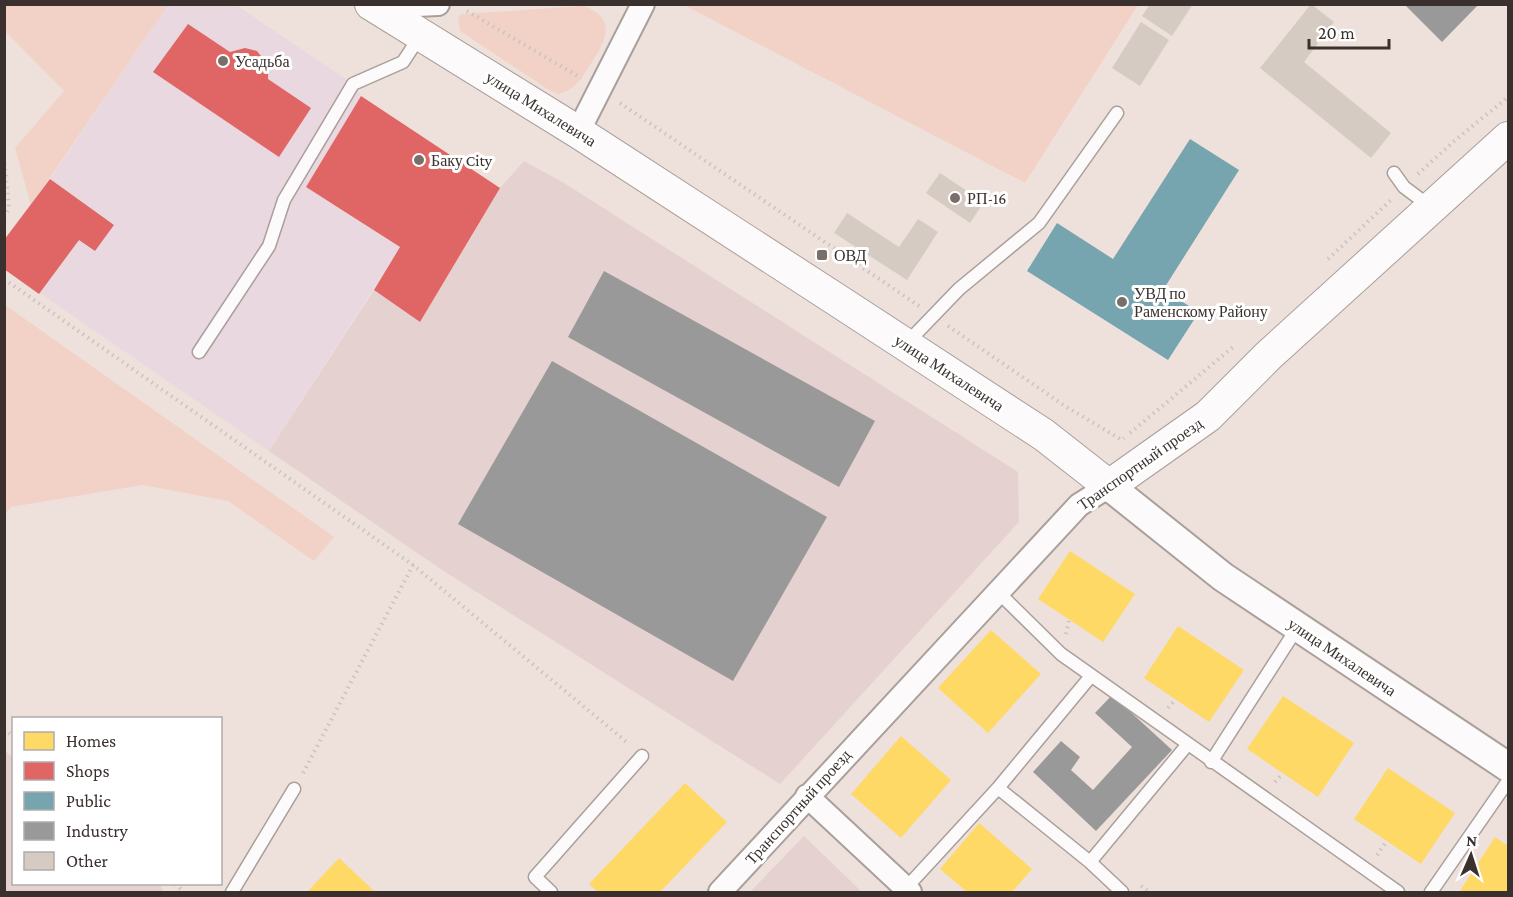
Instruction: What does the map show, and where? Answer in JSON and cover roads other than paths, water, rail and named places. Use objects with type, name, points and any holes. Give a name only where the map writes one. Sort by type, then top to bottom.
[{"type":"main road","name":"улица Михалевича","points":[[373,6],[578,132],[1044,435],[1109,486]]},
{"type":"main road","name":"Транспортный проезд","points":[[1109,486],[1208,416],[1268,356],[1509,138]]},
{"type":"street","points":[[373,6],[438,4]]},
{"type":"street","points":[[578,132],[643,4]]},
{"type":"street","name":"Транспортный проезд","points":[[720,892],[997,591],[1043,550],[1079,505],[1109,486]]},
{"type":"street","name":"улица Михалевича","points":[[1109,486],[1223,577],[1509,767]]},
{"type":"street","points":[[807,796],[908,890]]},
{"type":"lane","points":[[199,352],[269,246],[284,200],[353,84],[403,62],[421,35]]},
{"type":"lane","points":[[905,345],[959,289],[1039,223],[1117,113]]},
{"type":"lane","points":[[1395,173],[1404,187],[1433,208]]},
{"type":"lane","points":[[997,591],[1061,654],[1090,676],[1398,892]]},
{"type":"lane","points":[[1211,762],[1297,628]]},
{"type":"lane","points":[[908,890],[998,788],[1090,676]]},
{"type":"lane","points":[[1090,862],[1188,744]]},
{"type":"lane","points":[[551,892],[535,877],[642,756]]},
{"type":"lane","points":[[1431,892],[1509,781]]},
{"type":"lane","points":[[998,788],[1090,862],[1122,892]]},
{"type":"lane","points":[[232,892],[294,789]]},
{"type":"place","name":"Усадьба","points":[[223,61]]},
{"type":"place","name":"Баку City","points":[[419,160]]},
{"type":"place","name":"РП-16","points":[[955,198]]},
{"type":"place","name":"ОВД","points":[[822,255]]},
{"type":"place","name":"УВД по Раменскому Району","points":[[1122,302]]}]
